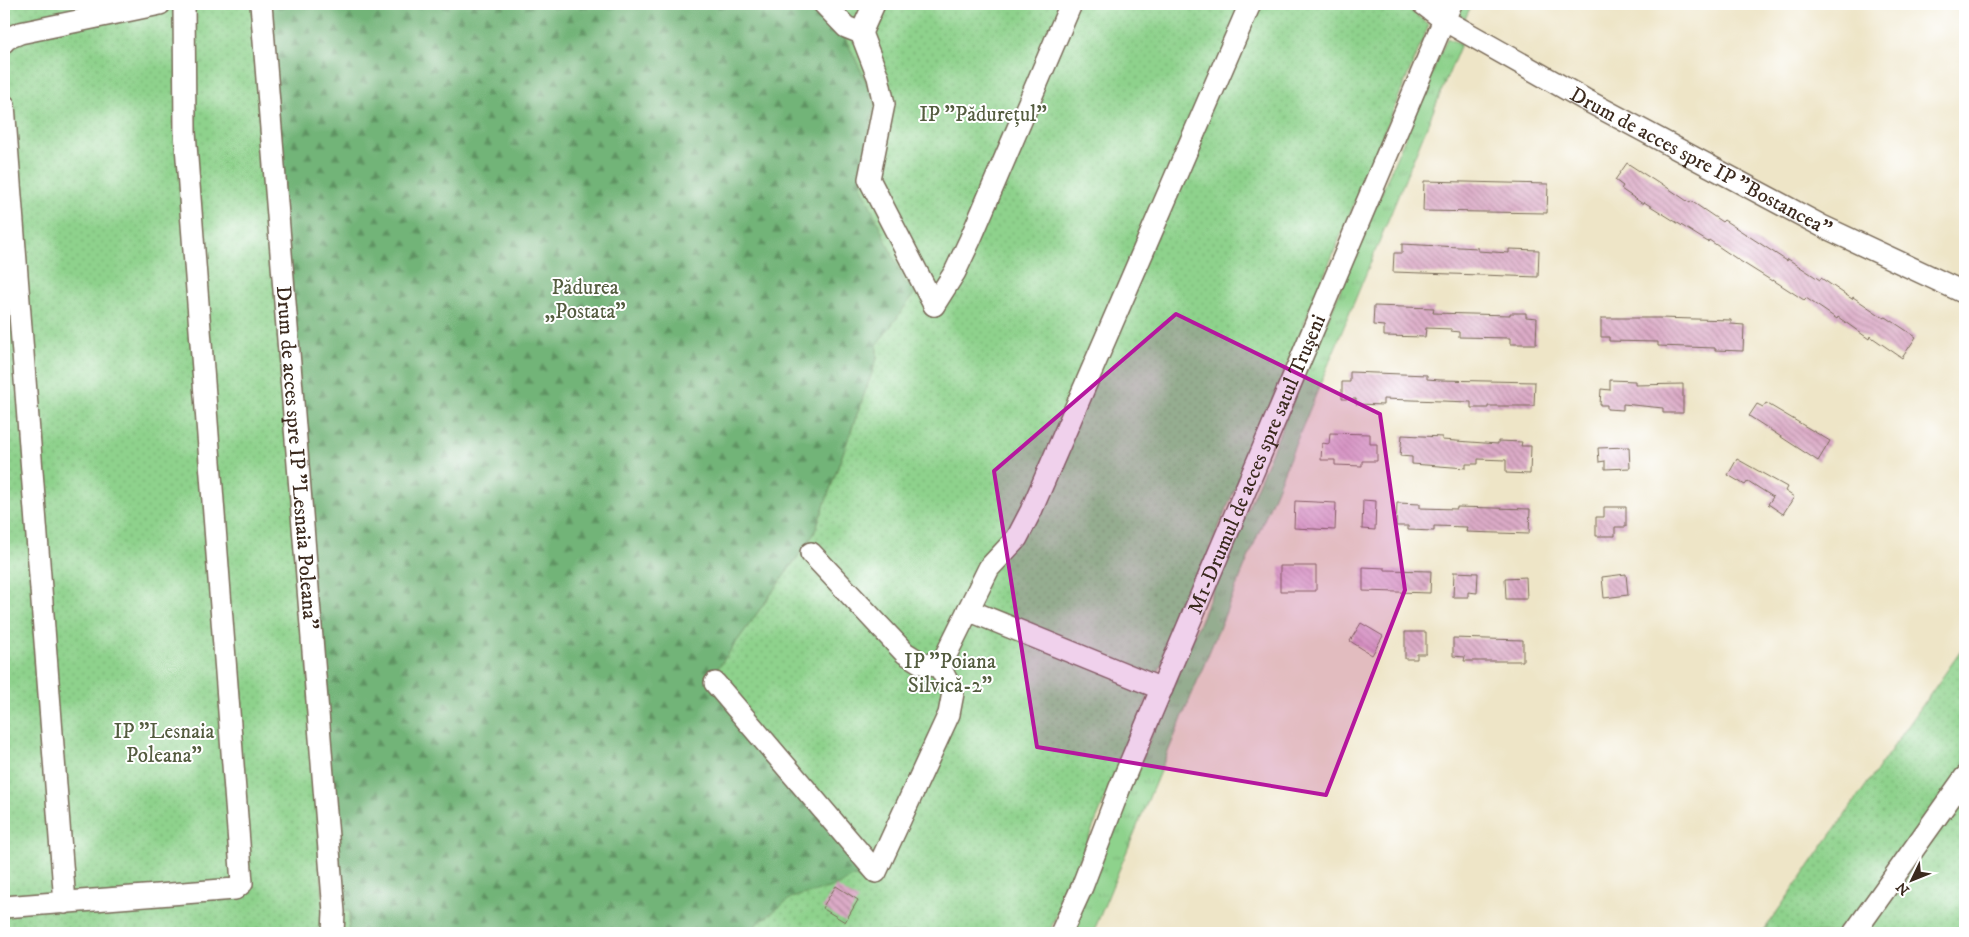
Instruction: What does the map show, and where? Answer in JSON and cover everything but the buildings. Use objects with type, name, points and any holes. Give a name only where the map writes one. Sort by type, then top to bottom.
[{"type":"street","points":[[4,42],[6,38],[20,33],[160,4]]},
{"type":"street","points":[[4,907],[235,888],[242,883],[186,132],[184,4]]},
{"type":"street","name":"Drum de acces spre IP \"Lesnaia Poleana\"","points":[[261,4],[333,923]]},
{"type":"street","points":[[824,4],[846,27],[862,32]]},
{"type":"street","points":[[874,4],[862,32],[878,77],[884,104],[869,179],[934,305],[955,272],[970,240],[1070,4]]},
{"type":"street","points":[[940,667],[989,568],[1017,538],[1031,511],[1250,4]]},
{"type":"street","points":[[1423,4],[1447,12]]},
{"type":"street","name":"Drum de acces spre IP \"Bostancea\"","points":[[1447,12],[1584,99],[1822,226],[1965,293]]},
{"type":"street","name":"M1-Drumul de acces spre satul Trușeni","points":[[1060,933],[1082,887],[1120,787],[1447,12]]},
{"type":"street","points":[[4,105],[10,267],[65,903]]},
{"type":"street","points":[[811,553],[904,653],[921,663],[940,667]]},
{"type":"street","points":[[968,610],[1162,689]]},
{"type":"street","points":[[715,683],[876,872],[949,714],[953,693],[940,667]]},
{"type":"street","points":[[1854,933],[1965,777]]},
{"type":"highlighted area","points":[[1176,314],[1380,414],[1405,590],[1326,795],[1037,747],[994,471]]},
{"type":"green space","name":"IP \"Lesnaia Poleana\"","points":[[4,4],[265,4],[324,913],[350,911],[348,933],[4,933]]},
{"type":"green space","name":"Pădurea „Postata”","points":[[265,4],[815,4],[841,30],[875,99],[920,286],[877,345],[877,359],[814,534],[708,682],[917,933],[348,933],[350,912],[340,912]]},
{"type":"green space","name":"IP \"Poiana Silvică-2\"","points":[[815,4],[1403,4],[1429,25],[1049,933],[755,933],[752,928],[791,898],[836,886],[855,876],[862,881],[875,883],[708,682],[814,534],[877,359],[877,345],[920,286],[905,283],[861,185],[875,99],[841,30]]},
{"type":"green space","points":[[1456,4],[1472,4],[1465,19],[1453,11]]},
{"type":"green space","points":[[1447,38],[1461,44],[1093,933],[1068,933]]},
{"type":"green space","points":[[1965,645],[1965,933],[1762,933]]},
{"type":"park label","name":"IP \"Pădurețul\"","points":[[983,114]]}]
